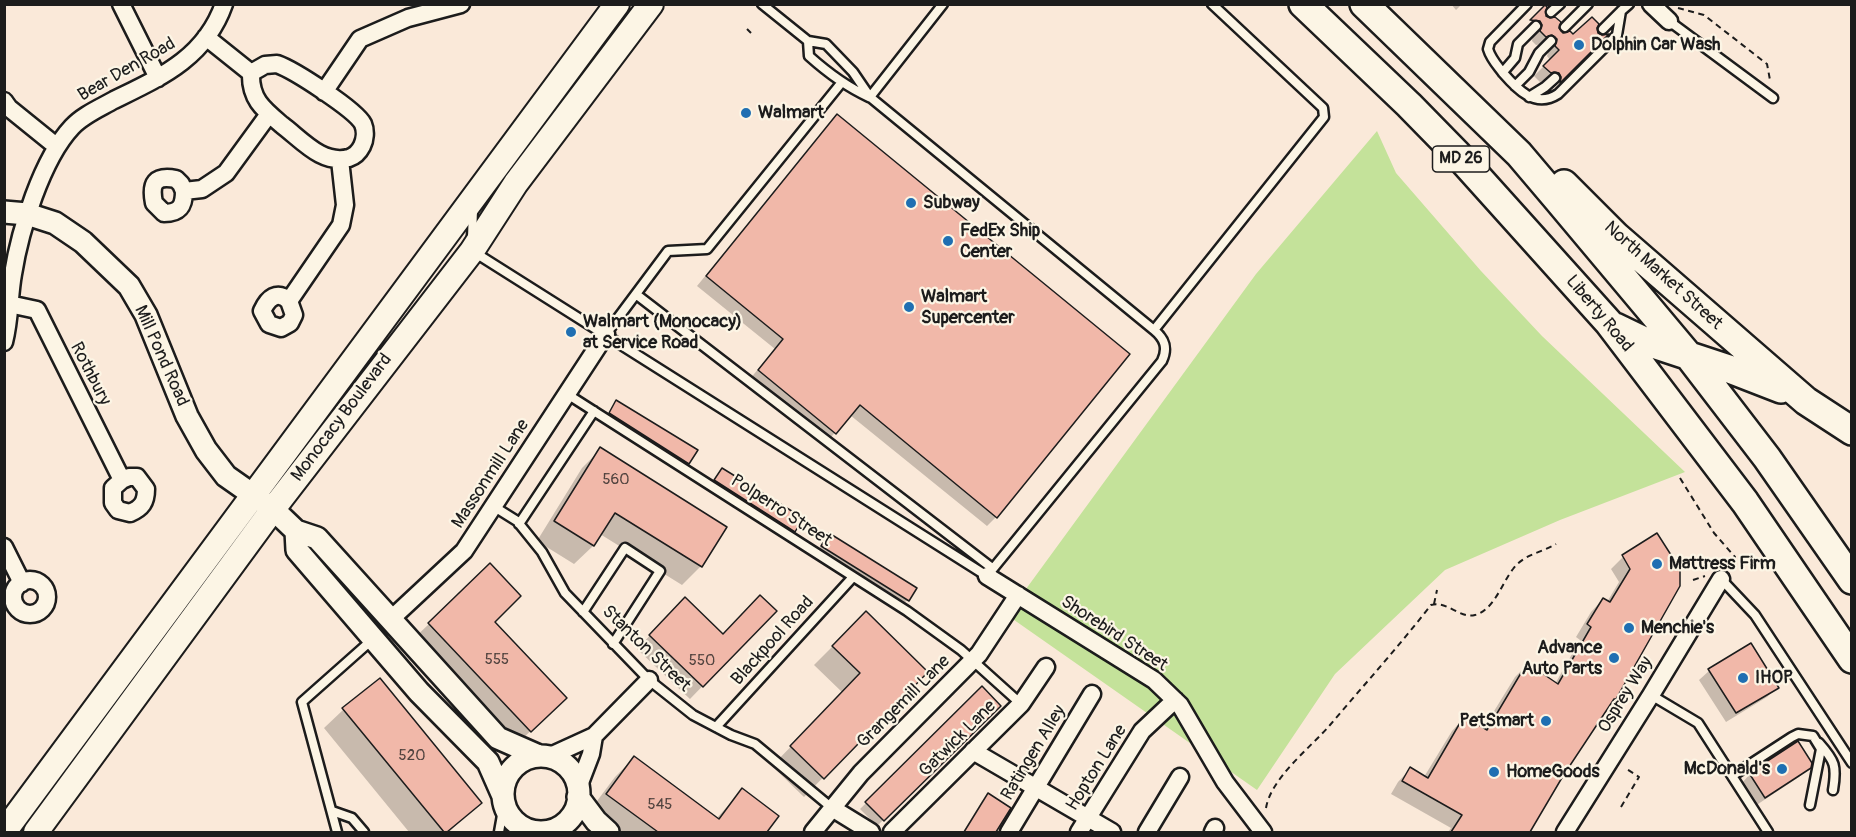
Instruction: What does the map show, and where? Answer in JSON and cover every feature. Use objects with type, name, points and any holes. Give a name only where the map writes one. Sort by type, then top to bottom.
[{"type":"main road","name":"Monocacy Boulevard","points":[[4,832],[618,4]]},
{"type":"main road","name":"Monocacy Boulevard","points":[[36,832],[273,509],[472,251],[516,183],[651,4]]},
{"type":"main road","name":"Liberty Road","points":[[1303,4],[1456,154],[1609,323],[1745,502],[1851,659]]},
{"type":"main road","name":"MD 26","points":[[1364,4],[1519,154],[1688,355],[1767,458],[1851,580]]},
{"type":"main road","name":"North Market Street","points":[[1519,154],[1541,162],[1616,236],[1806,401]]},
{"type":"main road","name":"North Market Street","points":[[1609,323],[1644,341],[1776,386],[1806,401],[1851,431]]},
{"type":"street","points":[[121,4],[158,78]]},
{"type":"street","name":"Bear Den Road","points":[[4,342],[13,273],[27,214],[56,146],[73,125],[93,111],[158,78],[186,60],[206,38],[219,18],[224,4]]},
{"type":"street","points":[[324,92],[360,39],[408,18],[461,4]]},
{"type":"street","points":[[1651,4],[1670,15]]},
{"type":"street","points":[[206,38],[251,73]]},
{"type":"street","points":[[265,64],[278,64],[324,92],[360,120],[365,127],[361,149],[354,156],[340,160],[330,159],[317,152],[260,106],[251,82],[251,73],[265,64]]},
{"type":"street","points":[[4,101],[9,108],[56,146]]},
{"type":"street","points":[[184,191],[202,189],[226,173],[269,114]]},
{"type":"street","points":[[289,301],[341,225],[345,205],[340,160]]},
{"type":"street","name":"Mill Pond Road","points":[[4,212],[27,214],[55,223],[83,242],[129,286],[146,315],[187,416],[206,450],[226,476],[273,509],[296,531],[317,538],[498,738],[561,762],[570,770],[578,793],[596,821],[608,832]]},
{"type":"street","name":"Rothbury","points":[[9,304],[37,310],[122,480]]},
{"type":"street","name":"Massonmill Lane","points":[[390,620],[464,551],[606,334]]},
{"type":"street","name":"Mill Pond Road","points":[[296,531],[297,550],[419,692],[488,762],[511,817],[518,825],[528,830],[545,832],[559,828],[574,813],[578,793]]},
{"type":"street","points":[[4,548],[22,583]]},
{"type":"street","name":"Shorebird Street","points":[[989,572],[1018,595],[1154,680],[1175,700],[1225,782],[1263,832]]},
{"type":"street","name":"Osprey Way","points":[[1565,832],[1651,695],[1718,573]]},
{"type":"street","name":"Grangemill Lane","points":[[813,832],[861,773],[980,654],[1018,595]]},
{"type":"street","name":"Gatwick Lane","points":[[892,832],[1021,704],[1046,667]]},
{"type":"street","points":[[504,800],[505,784],[509,774],[517,765],[594,736],[649,680]]},
{"type":"street","name":"Ratingen Alley","points":[[1009,832],[1092,694]]},
{"type":"street","name":"Hopton Lane","points":[[1084,825],[1142,731],[1175,700]]},
{"type":"street","points":[[578,793],[591,754],[594,736]]},
{"type":"street","points":[[973,751],[1036,787],[1084,825],[1112,832]]},
{"type":"street","points":[[1147,832],[1180,777]]},
{"type":"street","points":[[832,808],[871,832]]},
{"type":"lane","points":[[762,4],[808,41],[826,44],[853,72],[870,97],[1154,330],[1162,337],[1165,344],[1166,352],[1162,361],[989,572]]},
{"type":"lane","points":[[870,97],[943,4]]},
{"type":"lane","points":[[1154,330],[1324,117],[1323,108],[1212,4]]},
{"type":"lane","points":[[1527,4],[1491,42],[1488,49],[1491,58],[1525,95],[1550,99],[1558,94],[1617,35],[1621,11]]},
{"type":"lane","points":[[1551,12],[1560,4]]},
{"type":"lane","points":[[1565,27],[1588,4]]},
{"type":"lane","points":[[1603,29],[1629,4]]},
{"type":"lane","points":[[1670,15],[1773,98]]},
{"type":"lane","points":[[1503,72],[1515,58],[1518,44],[1536,26]]},
{"type":"lane","points":[[808,41],[809,56],[849,88],[870,97]]},
{"type":"lane","points":[[1515,86],[1524,78],[1539,53],[1551,41]]},
{"type":"lane","points":[[1529,97],[1555,78]]},
{"type":"lane","points":[[606,334],[668,251],[707,249],[842,82]]},
{"type":"lane","points":[[473,199],[472,251],[606,334],[649,364],[989,572]]},
{"type":"lane","points":[[637,295],[989,572]]},
{"type":"lane","name":"Polperro Street","points":[[567,394],[915,617],[973,660],[1021,704]]},
{"type":"lane","points":[[519,524],[594,411]]},
{"type":"lane","name":"Stanton Street","points":[[493,506],[519,524],[542,552],[565,593],[649,680],[693,715],[755,744],[832,808]]},
{"type":"lane","points":[[583,612],[625,548],[660,571],[613,644]]},
{"type":"lane","points":[[1718,573],[1755,615],[1851,763]]},
{"type":"lane","name":"Blackpool Road","points":[[716,727],[853,577]]},
{"type":"lane","points":[[337,832],[302,702],[373,639]]},
{"type":"lane","points":[[1651,695],[1698,723],[1768,832]]},
{"type":"lane","points":[[1732,776],[1798,734],[1813,736],[1831,756],[1835,765],[1833,790]]},
{"type":"lane","points":[[1810,805],[1820,758],[1821,749],[1818,741]]},
{"type":"lane","points":[[499,832],[504,800]]},
{"type":"lane","points":[[332,811],[352,818],[364,832]]},
{"type":"path","points":[[1670,15],[1680,8],[1704,15],[1767,64],[1773,98]]},
{"type":"path","points":[[747,29],[751,33]]},
{"type":"path","points":[[1680,478],[1714,532],[1735,557],[1718,573],[1693,580]]},
{"type":"path","points":[[1434,604],[1440,604],[1470,616],[1480,613],[1490,605],[1519,562],[1556,544]]},
{"type":"path","points":[[1265,813],[1268,797],[1280,780],[1434,604],[1437,590]]},
{"type":"path","points":[[1610,759],[1639,777],[1622,807]]},
{"type":"green space","points":[[1377,131],[1396,173],[1481,271],[1542,336],[1685,472],[1560,520],[1445,570],[1335,674],[1257,790],[1007,615],[1256,274]]},
{"type":"building","name":"Dolphin Car Wash","points":[[1545,5],[1547,7],[1546,16],[1555,17],[1561,22],[1559,28],[1563,33],[1570,31],[1573,34],[1592,17],[1599,24],[1598,33],[1609,34],[1560,83],[1559,73],[1551,73],[1543,66],[1559,50],[1555,46],[1557,39],[1552,35],[1546,37],[1540,31],[1542,25],[1540,21],[1530,20]]},
{"type":"building","name":"Walmart Supercenter","points":[[837,114],[1130,354],[997,518],[860,405],[836,434],[758,370],[783,339],[706,276]]},
{"type":"building","points":[[616,400],[698,450],[689,464],[609,413]]},
{"type":"building","points":[[600,447],[727,527],[702,567],[615,513],[594,546],[554,521]]},
{"type":"building","points":[[722,468],[803,518],[795,532],[714,480]]},
{"type":"building","points":[[829,533],[917,588],[909,601],[821,546]]},
{"type":"building","points":[[1657,533],[1680,569],[1680,586],[1616,699],[1563,776],[1530,832],[1451,832],[1462,815],[1402,781],[1410,767],[1428,778],[1464,716],[1487,730],[1527,663],[1558,684],[1591,627],[1587,624],[1603,598],[1610,602],[1630,569],[1622,555]]},
{"type":"building","points":[[490,563],[521,596],[495,622],[567,698],[531,732],[428,623]]},
{"type":"building","points":[[760,595],[777,611],[703,687],[649,635],[685,597],[723,634]]},
{"type":"building","points":[[866,611],[928,672],[824,779],[790,746],[860,673],[832,646]]},
{"type":"building","name":"IHOP","points":[[1751,643],[1779,688],[1736,713],[1708,669]]},
{"type":"building","points":[[380,678],[482,803],[447,832],[444,832],[342,708]]},
{"type":"building","points":[[982,686],[1001,706],[884,821],[865,802]]},
{"type":"building","name":"McDonald's","points":[[1798,741],[1812,763],[1811,768],[1765,798],[1749,773]]},
{"type":"building","points":[[634,756],[719,819],[742,788],[779,816],[767,832],[658,832],[606,794]]},
{"type":"building","points":[[988,793],[1011,808],[996,832],[964,832]]},
{"type":"place","name":"Dolphin Car Wash","points":[[1579,45]]},
{"type":"place","name":"Walmart","points":[[746,113]]},
{"type":"place","name":"Subway","points":[[911,203]]},
{"type":"place","name":"FedEx Ship Center","points":[[948,241]]},
{"type":"place","name":"Walmart Supercenter","points":[[909,307]]},
{"type":"place","name":"Walmart (Monocacy) at Service Road","points":[[571,332]]},
{"type":"place","name":"Mattress Firm","points":[[1657,564]]},
{"type":"place","name":"Menchie's","points":[[1629,628]]},
{"type":"place","name":"Advance Auto Parts","points":[[1614,658]]},
{"type":"place","name":"IHOP","points":[[1743,678]]},
{"type":"place","name":"PetSmart","points":[[1546,721]]},
{"type":"place","name":"McDonald's","points":[[1782,769]]},
{"type":"place","name":"HomeGoods","points":[[1494,772]]}]
